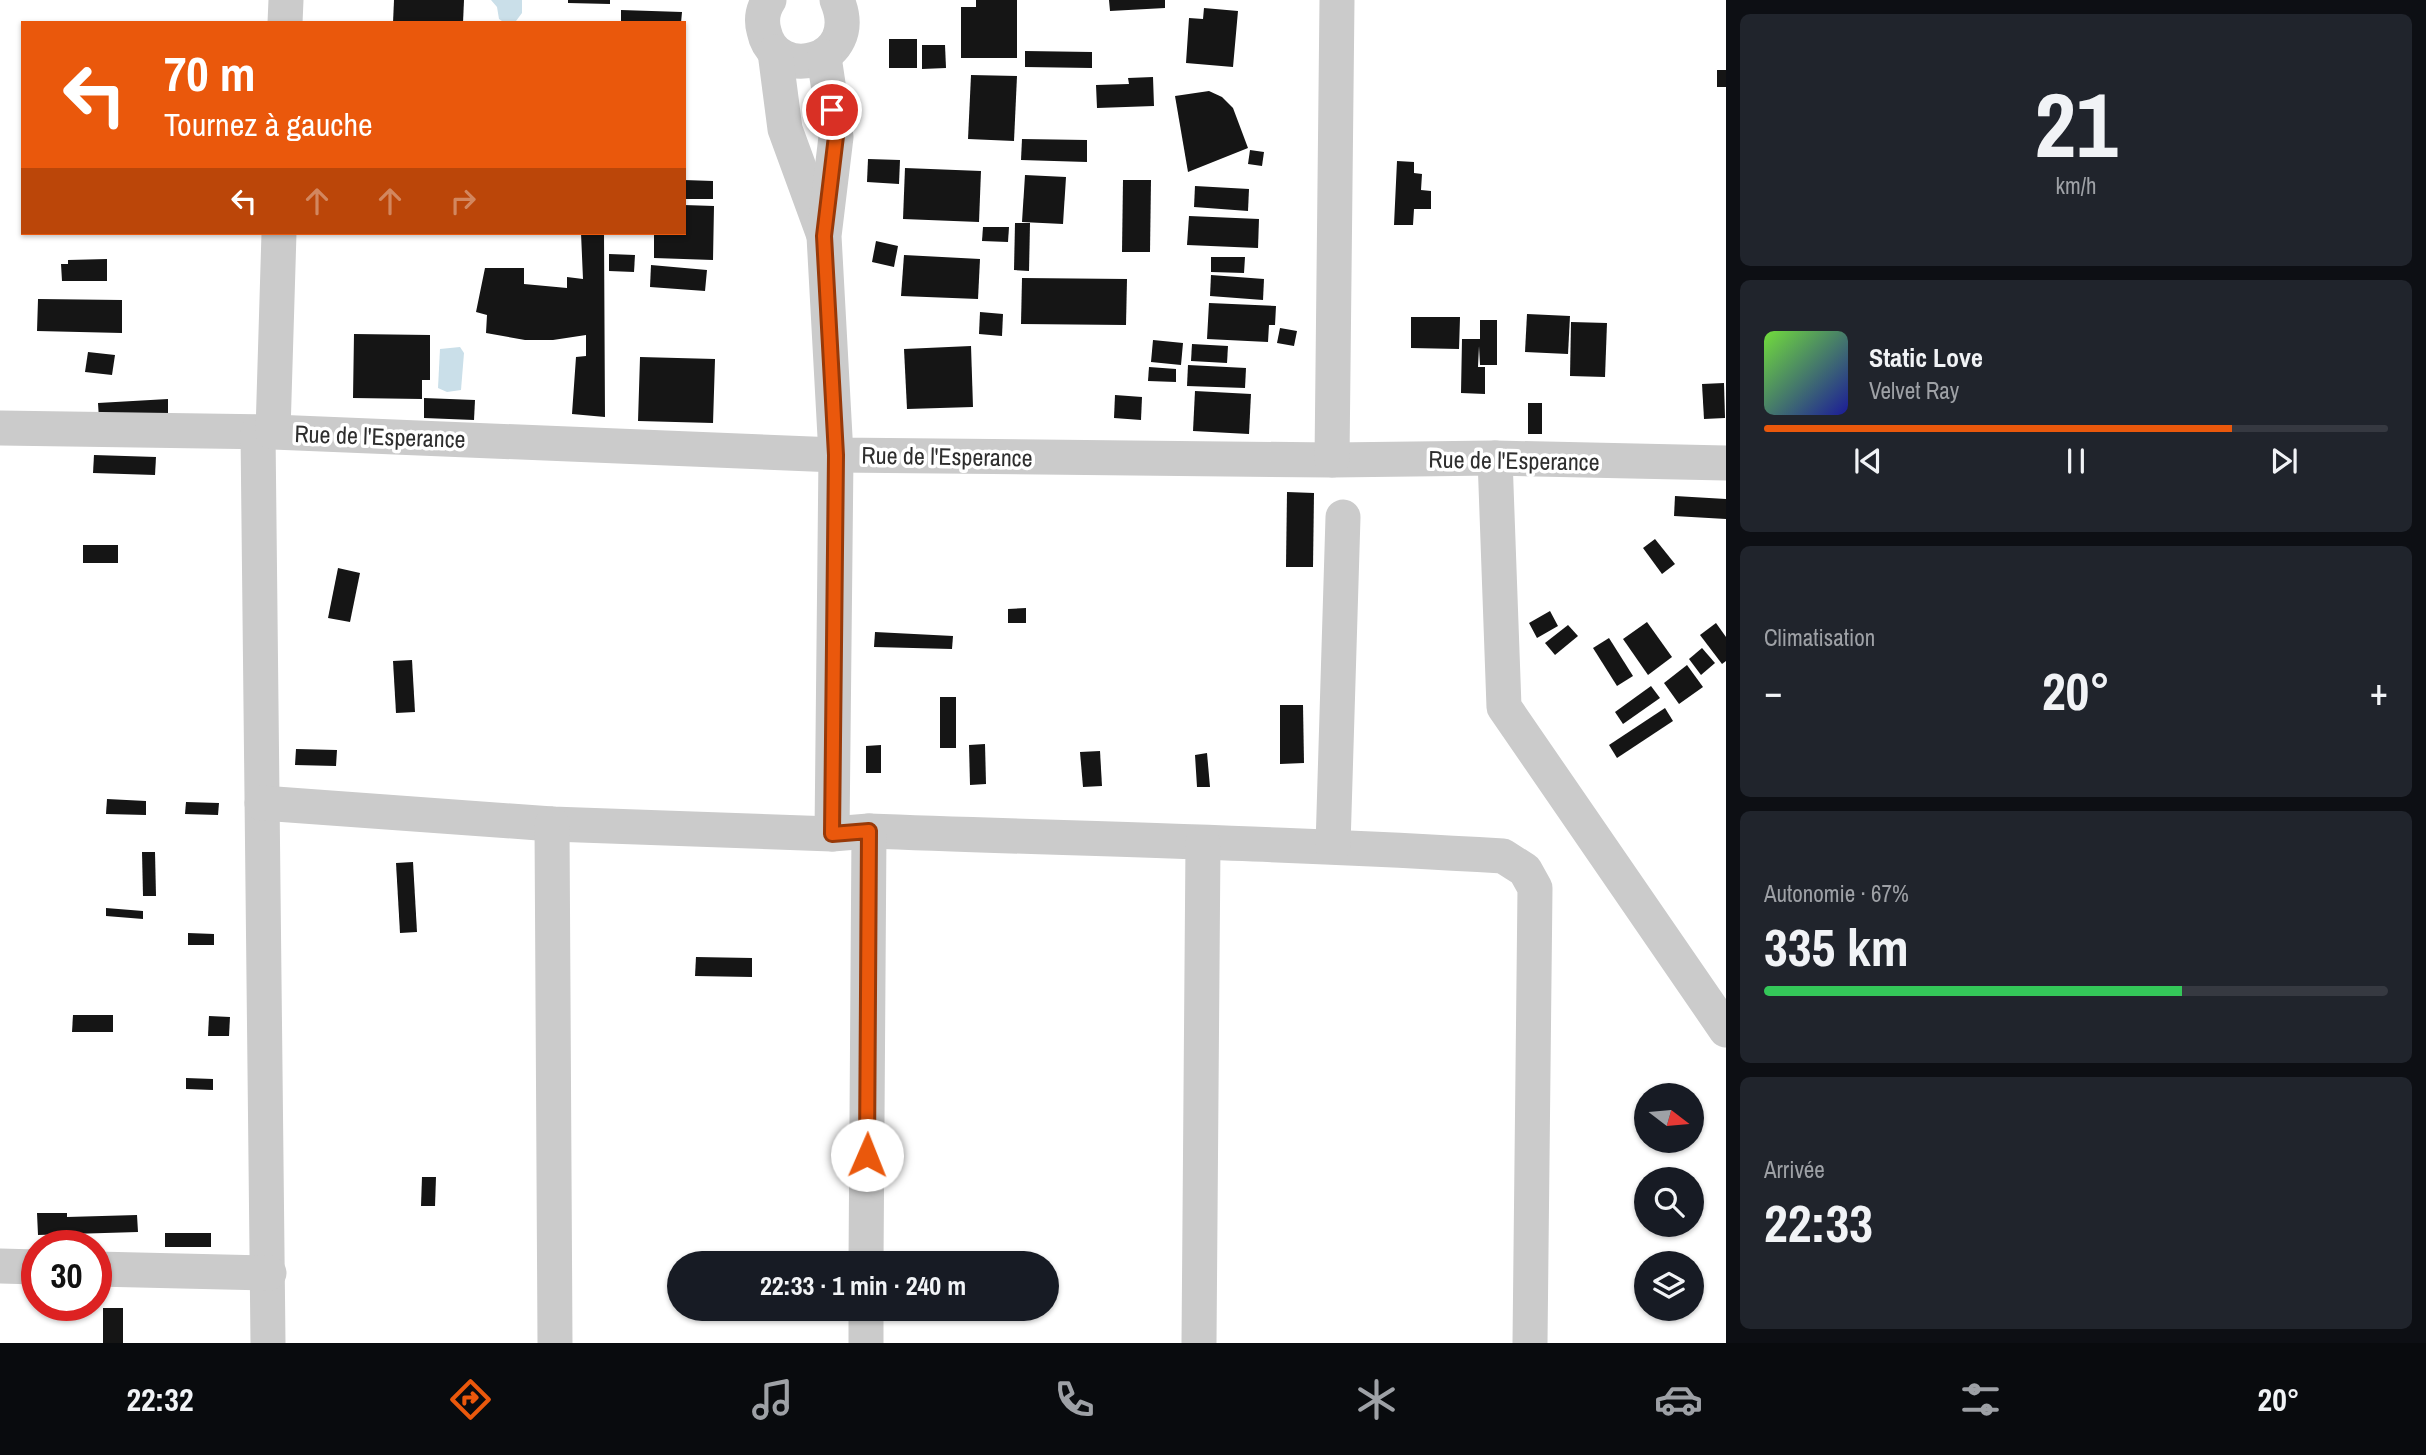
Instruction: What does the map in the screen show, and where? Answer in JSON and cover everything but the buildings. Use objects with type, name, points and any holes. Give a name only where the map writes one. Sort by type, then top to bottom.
[{"type":"street","points":[[285,21],[286,0]]},
{"type":"street","points":[[769,0],[762,22],[765,39],[775,52],[799,63],[824,57],[836,46],[843,30],[843,14],[837,0]]},
{"type":"street","points":[[1332,460],[1337,0]]},
{"type":"street","points":[[775,52],[785,130],[824,236]]},
{"type":"street","points":[[824,57],[836,136],[824,236],[836,455],[832,834]]},
{"type":"street","points":[[268,1343],[262,803],[265,432],[279,235]]},
{"type":"street","name":"Rue de l'Esperance","points":[[0,428],[265,432],[836,455],[1332,460],[1495,458],[1726,463]]},
{"type":"street","points":[[1495,458],[1504,707],[1726,1030]]},
{"type":"street","points":[[1333,846],[1343,517]]},
{"type":"street","points":[[262,803],[552,824],[832,834],[869,831],[1203,844],[1333,846],[1503,856],[1525,870],[1535,888],[1530,1343]]},
{"type":"street","points":[[552,824],[555,1343]]},
{"type":"street","points":[[866,1251],[869,831]]},
{"type":"street","points":[[1199,1343],[1203,844]]},
{"type":"street","points":[[0,1266],[21,1267]]},
{"type":"street","points":[[112,1269],[269,1273]]},
{"type":"street","points":[[866,1321],[866,1343]]},
{"type":"water","points":[[491,0],[522,0],[522,13],[516,21],[499,19],[497,7]]},
{"type":"water","points":[[460,347],[464,353],[461,390],[447,392],[438,388],[440,349]]},
{"type":"route","points":[[832,110],[836,136],[824,236],[836,455],[832,834],[869,831],[867,1155]]}]
